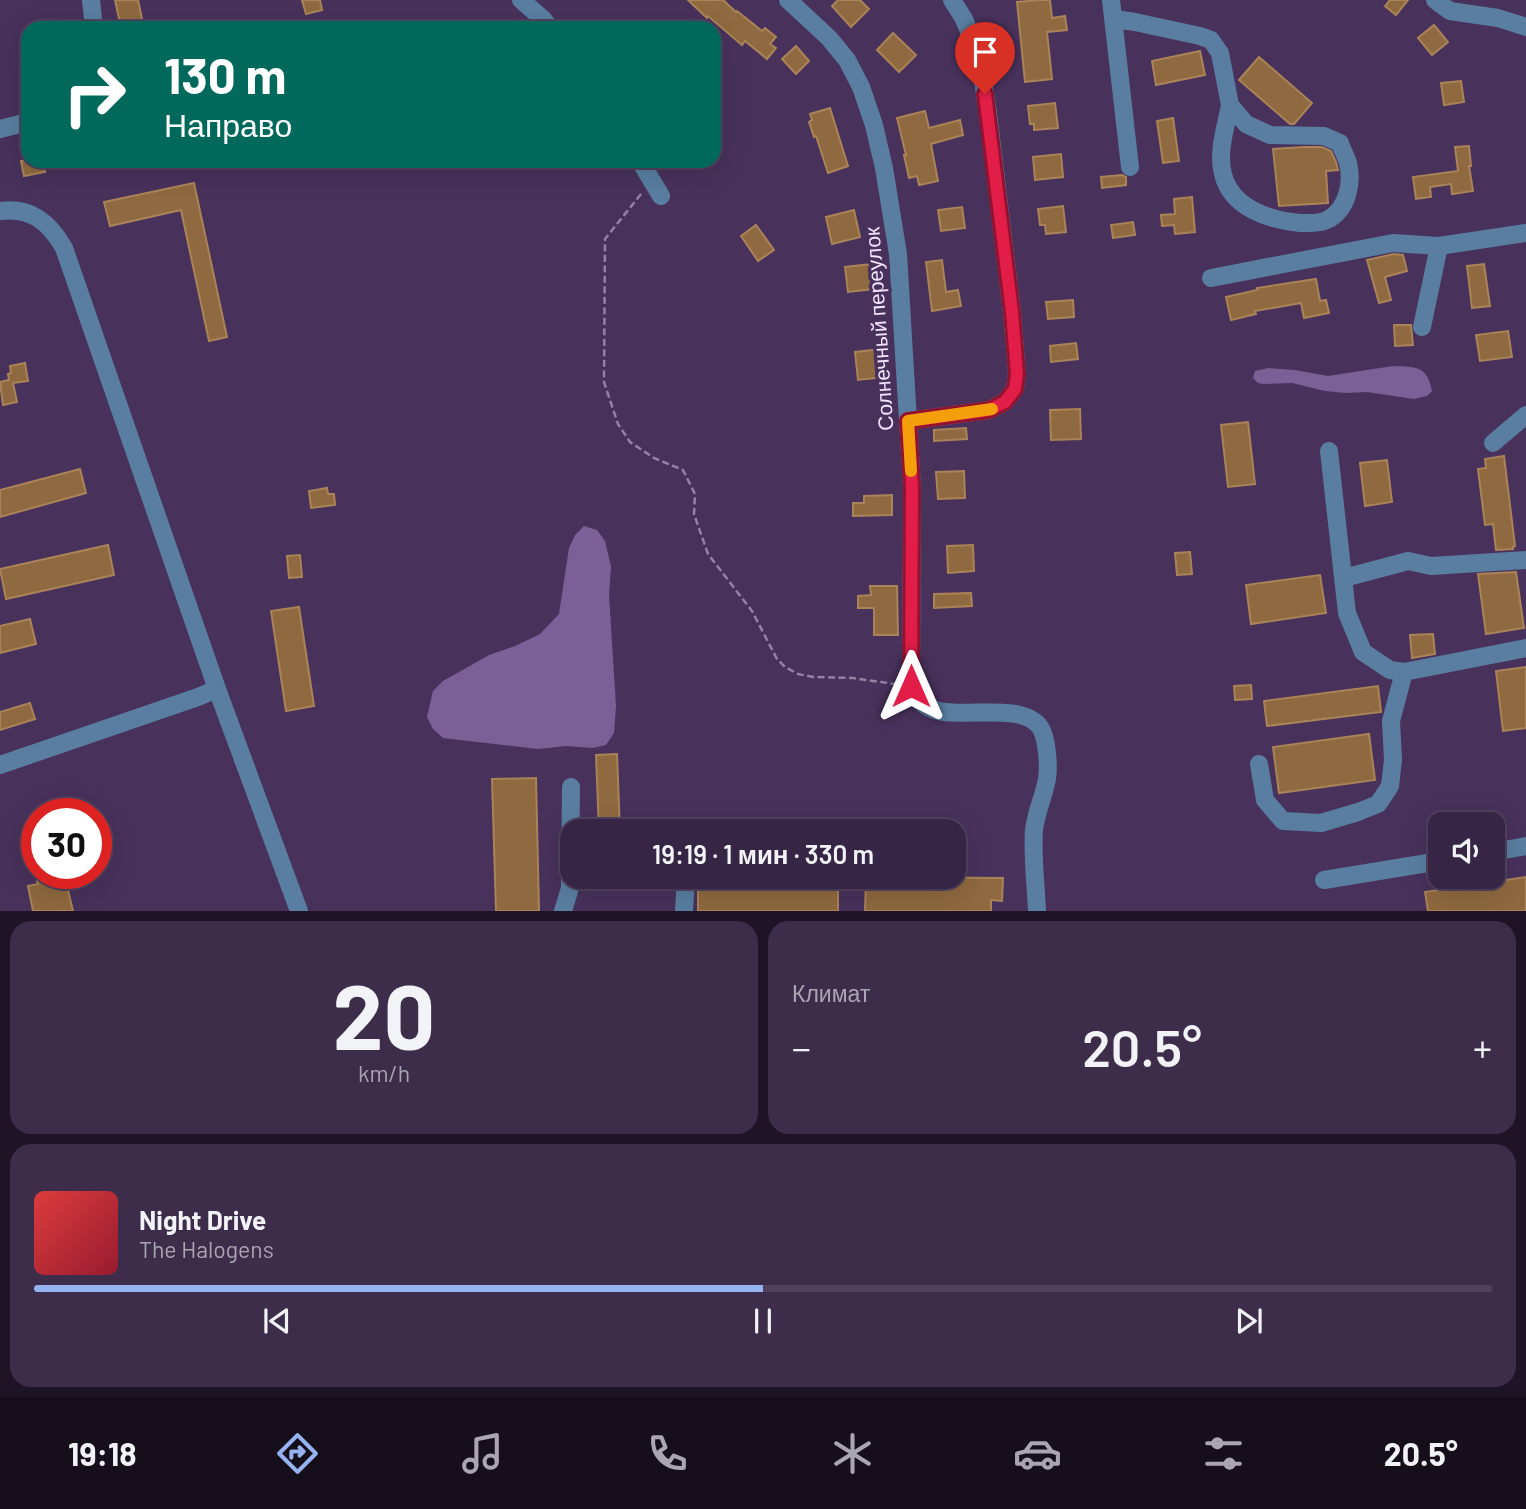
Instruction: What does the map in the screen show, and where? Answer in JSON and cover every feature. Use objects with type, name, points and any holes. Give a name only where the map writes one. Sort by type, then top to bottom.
[{"type":"street","points":[[90,0],[93,21]]},
{"type":"street","points":[[521,0],[545,21]]},
{"type":"street","name":"Солнечный переулок","points":[[788,0],[829,38],[847,60],[861,87],[884,167],[898,254],[912,487],[911,686]]},
{"type":"street","points":[[908,421],[989,410],[1005,402],[1015,389],[1017,374],[988,113],[979,56],[964,19],[952,0]]},
{"type":"street","points":[[1111,0],[1130,167]]},
{"type":"street","points":[[1435,0],[1450,11],[1498,18],[1526,27]]},
{"type":"street","points":[[1114,19],[1200,36],[1210,40],[1220,53],[1230,105],[1222,144],[1223,176],[1230,191],[1248,208],[1271,219],[1311,223],[1325,221],[1336,213],[1343,204],[1350,177],[1348,162],[1340,143],[1324,136],[1270,135],[1245,124],[1230,105]]},
{"type":"street","points":[[0,129],[21,124]]},
{"type":"street","points":[[644,168],[661,196]]},
{"type":"street","points":[[0,211],[22,212],[34,216],[55,233],[64,248],[217,689],[299,911]]},
{"type":"street","points":[[1211,278],[1393,243],[1439,246],[1526,233]]},
{"type":"street","points":[[1422,327],[1439,246]]},
{"type":"street","points":[[1493,443],[1526,415]]},
{"type":"street","points":[[1329,451],[1348,613],[1363,652],[1390,670],[1404,673],[1526,648]]},
{"type":"street","points":[[1344,578],[1408,561],[1431,566],[1526,560]]},
{"type":"street","points":[[1259,764],[1265,800],[1283,821],[1321,823],[1378,804],[1390,786],[1393,760],[1391,721],[1404,673]]},
{"type":"street","points":[[911,686],[915,696],[932,709],[946,712],[1020,714],[1032,719],[1041,728],[1045,740],[1047,778],[1034,831],[1037,911]]},
{"type":"street","points":[[0,765],[217,689]]},
{"type":"street","points":[[563,911],[570,888],[571,787]]},
{"type":"street","points":[[1505,850],[1526,846]]},
{"type":"street","points":[[1324,880],[1428,862]]},
{"type":"street","points":[[684,911],[685,889]]},
{"type":"path","points":[[652,180],[605,239],[604,382],[618,424],[630,442],[654,458],[683,470],[695,494],[694,514],[708,554],[752,611],[777,659],[785,667],[798,674],[813,677],[853,678],[911,686]]},
{"type":"shaded area","points":[[1393,366],[1424,372],[1432,391],[1427,396],[1414,399],[1367,392],[1325,391],[1292,383],[1264,384],[1253,378],[1255,371],[1268,368],[1328,376]]},
{"type":"shaded area","points":[[584,526],[597,530],[605,541],[611,567],[609,595],[616,706],[614,733],[606,745],[593,748],[566,746],[538,749],[443,738],[433,729],[427,717],[433,691],[443,681],[489,655],[540,634],[559,614],[569,548],[575,535]]},
{"type":"building","points":[[115,0],[138,0],[142,21],[120,21]]},
{"type":"building","points":[[302,0],[320,0],[322,10],[306,14]]},
{"type":"building","points":[[688,0],[723,0],[762,31],[765,28],[776,37],[770,44],[776,48],[767,59],[745,41],[742,45],[721,27],[721,21],[714,21],[708,16],[707,18]]},
{"type":"building","points":[[838,0],[860,0],[869,9],[851,27],[832,6]]},
{"type":"building","points":[[1050,0],[1052,18],[1065,16],[1067,30],[1047,32],[1052,79],[1025,82],[1017,2]]},
{"type":"building","points":[[1390,0],[1408,0],[1396,15],[1385,6]]},
{"type":"building","points":[[1434,25],[1448,42],[1432,55],[1418,38]]},
{"type":"building","points":[[893,33],[916,55],[899,72],[877,50]]},
{"type":"building","points":[[796,46],[809,61],[796,74],[782,59]]},
{"type":"building","points":[[1200,51],[1205,75],[1156,85],[1152,61]]},
{"type":"building","points":[[1259,57],[1312,103],[1294,124],[1290,124],[1239,80]]},
{"type":"building","points":[[1461,81],[1464,102],[1444,105],[1441,83]]},
{"type":"building","points":[[1055,103],[1058,128],[1034,130],[1034,124],[1030,124],[1028,106]]},
{"type":"building","points":[[830,108],[848,166],[828,173],[809,122],[812,120],[810,114]]},
{"type":"building","points":[[925,111],[929,128],[960,120],[963,135],[931,144],[938,181],[919,185],[917,176],[909,178],[897,118]]},
{"type":"building","points":[[1173,118],[1179,161],[1163,163],[1157,121]]},
{"type":"building","points":[[1469,146],[1473,191],[1452,194],[1451,184],[1430,187],[1431,197],[1416,199],[1413,177],[1458,171],[1455,147]]},
{"type":"building","points":[[1322,147],[1331,151],[1336,162],[1338,170],[1326,171],[1328,203],[1279,206],[1273,149]]},
{"type":"building","points":[[1061,154],[1063,177],[1035,180],[1033,157]]},
{"type":"building","points":[[22,168],[44,168],[45,172],[24,176]]},
{"type":"building","points":[[1101,177],[1126,177],[1126,185],[1102,188]]},
{"type":"building","points":[[194,183],[227,337],[209,341],[181,210],[110,226],[104,202]]},
{"type":"building","points":[[1192,197],[1195,232],[1175,234],[1174,225],[1162,226],[1161,215],[1175,214],[1174,199]]},
{"type":"building","points":[[1063,206],[1066,232],[1046,234],[1045,225],[1040,225],[1038,209]]},
{"type":"building","points":[[962,207],[965,228],[941,231],[938,210]]},
{"type":"building","points":[[854,210],[860,237],[832,244],[826,217]]},
{"type":"building","points":[[1133,222],[1135,235],[1113,238],[1111,225]]},
{"type":"building","points":[[756,225],[774,250],[758,261],[741,236]]},
{"type":"building","points":[[1394,254],[1403,255],[1407,271],[1385,277],[1391,300],[1379,303],[1367,260]]},
{"type":"building","points":[[942,260],[946,292],[958,290],[961,306],[932,311],[926,262]]},
{"type":"building","points":[[871,264],[874,289],[848,292],[845,267]]},
{"type":"building","points":[[1484,264],[1490,306],[1472,308],[1467,266]]},
{"type":"building","points":[[1316,279],[1320,301],[1326,300],[1329,313],[1304,318],[1301,303],[1255,311],[1256,314],[1231,320],[1226,297],[1257,288]]},
{"type":"building","points":[[1073,300],[1074,317],[1048,319],[1046,302]]},
{"type":"building","points":[[1394,325],[1411,325],[1413,345],[1395,346]]},
{"type":"building","points":[[1508,331],[1512,357],[1480,361],[1476,335]]},
{"type":"building","points":[[1076,343],[1078,359],[1051,362],[1050,346]]},
{"type":"building","points":[[881,349],[884,377],[858,380],[855,352]]},
{"type":"building","points":[[25,363],[28,381],[13,383],[17,402],[3,405],[0,382],[9,380],[10,366]]},
{"type":"building","points":[[1080,409],[1081,439],[1051,440],[1050,410]]},
{"type":"building","points":[[1248,422],[1255,484],[1228,487],[1221,425]]},
{"type":"building","points":[[966,428],[967,439],[934,441],[934,430]]},
{"type":"building","points":[[1504,456],[1515,546],[1513,549],[1496,550],[1493,524],[1485,525],[1478,469],[1486,468],[1485,459]]},
{"type":"building","points":[[1387,460],[1392,502],[1365,506],[1360,463]]},
{"type":"building","points":[[80,469],[86,493],[0,517],[0,490]]},
{"type":"building","points":[[964,471],[965,498],[938,499],[936,472]]},
{"type":"building","points":[[327,488],[328,494],[334,494],[335,505],[311,508],[309,491]]},
{"type":"building","points":[[892,495],[892,515],[853,516],[853,503],[864,503],[864,496]]},
{"type":"building","points":[[108,545],[114,575],[6,599],[0,569]]},
{"type":"building","points":[[973,545],[974,571],[948,573],[947,546]]},
{"type":"building","points":[[1190,552],[1192,574],[1177,575],[1175,553]]},
{"type":"building","points":[[300,555],[302,577],[289,578],[287,556]]},
{"type":"building","points":[[1516,572],[1524,628],[1486,634],[1478,574]]},
{"type":"building","points":[[1320,575],[1326,613],[1251,624],[1246,585]]},
{"type":"building","points":[[870,586],[897,586],[898,635],[874,635],[874,608],[858,608],[858,596],[871,595]]},
{"type":"building","points":[[971,593],[972,606],[934,608],[934,594]]},
{"type":"building","points":[[299,607],[314,706],[286,711],[271,611]]},
{"type":"building","points":[[30,619],[36,644],[0,653],[0,626]]},
{"type":"building","points":[[1433,634],[1435,654],[1412,658],[1410,635]]},
{"type":"building","points":[[1526,667],[1526,728],[1503,731],[1496,671]]},
{"type":"building","points":[[1251,685],[1252,699],[1235,700],[1234,686]]},
{"type":"building","points":[[1378,686],[1381,712],[1267,726],[1264,701]]},
{"type":"building","points":[[30,703],[35,719],[0,730],[0,712]]},
{"type":"building","points":[[1369,734],[1375,780],[1279,793],[1273,747]]},
{"type":"building","points":[[617,754],[620,819],[599,819],[596,755]]},
{"type":"building","points":[[536,778],[539,911],[496,911],[492,779]]},
{"type":"building","points":[[1526,877],[1526,911],[1428,911],[1425,892],[1445,889],[1505,889],[1505,880]]},
{"type":"building","points":[[966,878],[1003,878],[1002,901],[991,900],[991,911],[865,911],[866,889],[966,889]]},
{"type":"building","points":[[29,889],[68,889],[73,911],[33,911]]},
{"type":"building","points":[[698,889],[838,889],[838,911],[698,911]]},
{"type":"slow traffic","points":[[911,471],[908,421],[992,409]]},
{"type":"route","points":[[911,686],[912,487],[908,421],[989,410],[1005,402],[1015,389],[1017,374],[985,94]]}]
